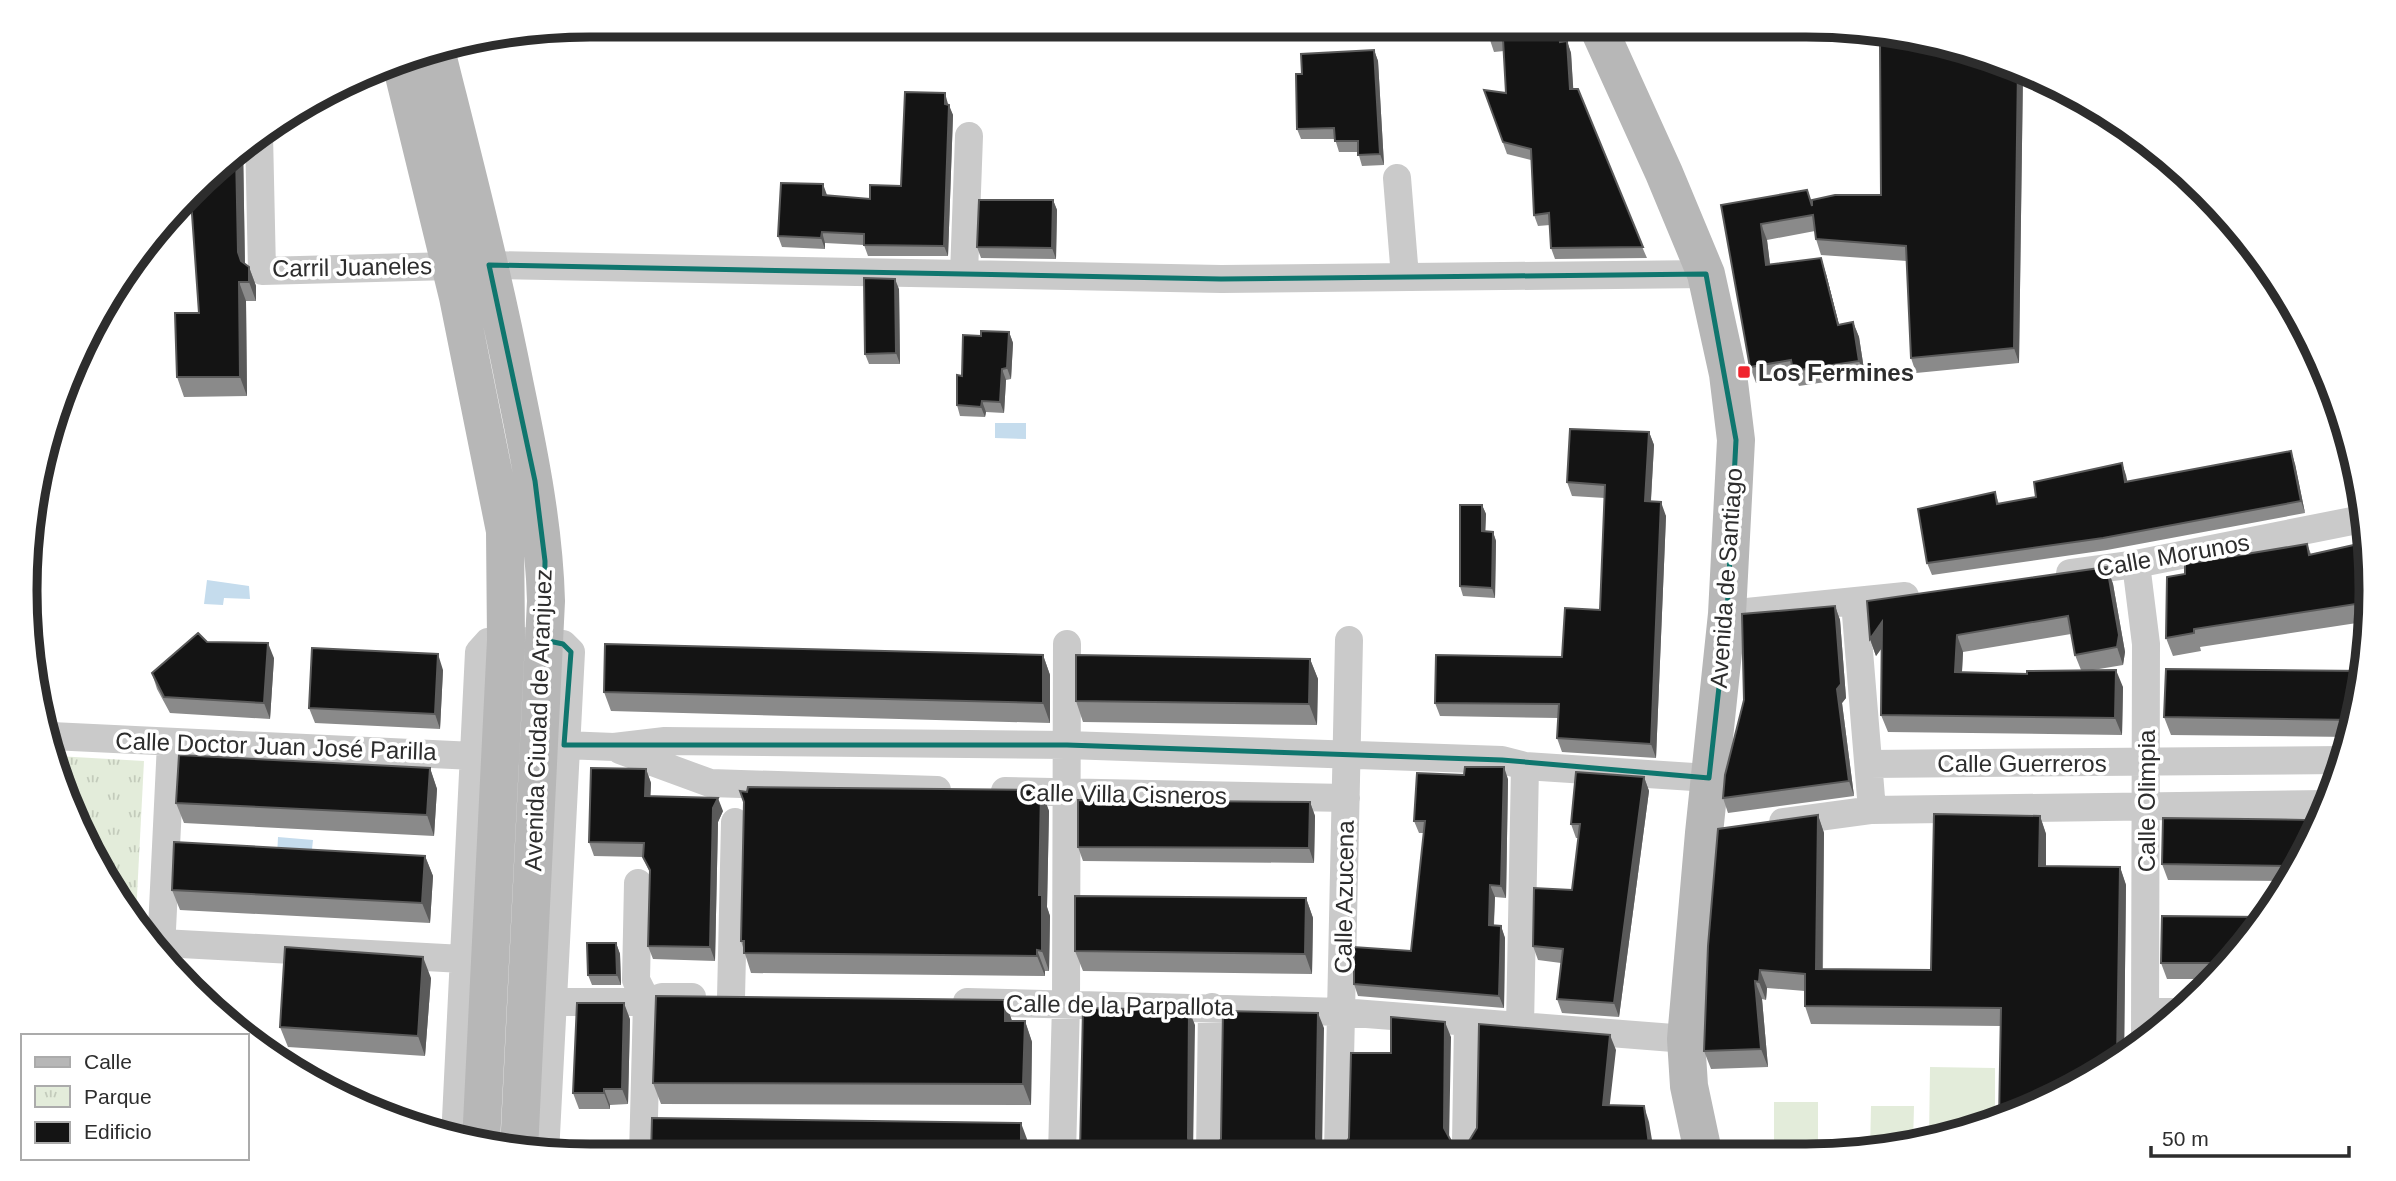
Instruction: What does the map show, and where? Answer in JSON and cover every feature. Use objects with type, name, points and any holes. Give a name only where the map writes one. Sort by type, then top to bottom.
[{"type":"main road","name":"Avenida de Santiago","points":[[1602,37],[1706,274],[1728,374],[1736,440],[1727,614],[1709,778],[1729,829],[1686,1039],[1689,1086],[1701,1144]]},
{"type":"main road","name":"Avenida Ciudad de Aranjuez","points":[[438,59],[489,265],[535,481],[545,561],[544,640],[552,746],[520,1140]]},
{"type":"main road","name":"Avenida Ciudad de Aranjuez","points":[[403,70],[450,266],[505,531],[506,640],[487,754],[481,1134]]},
{"type":"street","points":[[964,274],[969,136]]},
{"type":"street","name":"Carril Juaneles","points":[[259,147],[262,271],[450,266]]},
{"type":"street","points":[[1397,178],[1405,277]]},
{"type":"street","points":[[489,265],[1220,279],[1706,274]]},
{"type":"street","name":"Calle Morunos","points":[[2043,576],[2136,564],[2355,519]]},
{"type":"street","name":"Calle Olimpia","points":[[2136,564],[2147,644],[2145,1026]]},
{"type":"street","points":[[1727,614],[1855,603],[1935,591]]},
{"type":"street","points":[[1855,603],[1872,810]]},
{"type":"street","points":[[506,640],[544,640]]},
{"type":"street","name":"Calle Azucena","points":[[1338,1144],[1349,640]]},
{"type":"street","points":[[1062,1144],[1066,1004],[1067,644]]},
{"type":"street","name":"Calle Doctor Juan José Parilla","points":[[57,736],[487,754]]},
{"type":"street","name":"Calle Villa Cisneros","points":[[487,754],[552,746],[614,747],[665,741],[1067,745],[1502,761],[1525,766],[1709,778]]},
{"type":"street","points":[[162,942],[171,743]]},
{"type":"street","points":[[546,1142],[553,1002],[552,746]]},
{"type":"street","name":"Calle Villa Cisneros","points":[[614,747],[710,783],[1346,798]]},
{"type":"street","points":[[456,1127],[463,959],[487,754]]},
{"type":"street","name":"Calle Guerreros","points":[[1869,764],[2332,760]]},
{"type":"street","points":[[1520,1026],[1525,766]]},
{"type":"street","name":"Calle Guerreros","points":[[1729,829],[1872,810],[2316,804]]},
{"type":"street","points":[[731,998],[735,822]]},
{"type":"street","points":[[638,883],[636,980],[647,1002],[643,1144]]},
{"type":"street","points":[[167,947],[463,959]]},
{"type":"street","points":[[553,1002],[647,1002],[662,997],[759,999]]},
{"type":"street","name":"Calle de la Parpallota","points":[[940,1002],[1341,1012],[1686,1039]]},
{"type":"street","points":[[1210,1144],[1212,1007]]},
{"type":"street","points":[[1466,1143],[1468,1022]]},
{"type":"highlighted area","points":[[489,265],[1221,279],[1706,274],[1736,440],[1727,614],[1709,778],[1502,760],[1067,745],[564,745],[571,652],[563,644],[544,640],[545,561],[535,481]]},
{"type":"green space","points":[[63,756],[144,761],[136,907],[94,835]]},
{"type":"green space","points":[[1930,1067],[1995,1068],[1995,1110],[1929,1130]]},
{"type":"green space","points":[[1774,1102],[1818,1102],[1818,1144],[1774,1144]]},
{"type":"green space","points":[[1871,1106],[1914,1106],[1913,1134],[1870,1141]]},
{"type":"water","points":[[995,423],[1026,423],[1026,439],[995,438]]},
{"type":"water","points":[[207,580],[249,586],[250,599],[224,598],[223,605],[204,604]]},
{"type":"water","points":[[278,837],[313,840],[311,858],[277,857]]},
{"type":"building","points":[[1490,37],[1559,37],[1560,42],[1567,41],[1570,89],[1578,89],[1643,247],[1551,248],[1549,213],[1534,215],[1531,149],[1503,142],[1484,90],[1506,93],[1503,39],[1490,40]]},
{"type":"building","points":[[1880,42],[1949,56],[2018,79],[2014,348],[1911,358],[1906,246],[1816,239],[1813,215],[1761,224],[1766,265],[1821,258],[1838,325],[1853,322],[1859,361],[1793,371],[1791,360],[1750,367],[1721,205],[1807,190],[1812,206],[1812,200],[1835,195],[1881,195]]},
{"type":"building","points":[[1374,50],[1380,154],[1358,155],[1358,141],[1335,141],[1334,128],[1297,129],[1296,74],[1302,74],[1301,54]]},
{"type":"building","points":[[905,92],[945,93],[945,104],[949,105],[944,246],[864,245],[864,234],[822,232],[821,238],[778,236],[781,183],[823,184],[823,195],[870,199],[870,185],[901,186]]},
{"type":"building","points":[[236,165],[238,252],[241,261],[249,267],[249,282],[239,282],[240,377],[177,377],[175,313],[199,313],[191,207]]},
{"type":"building","points":[[979,200],[1053,200],[1052,248],[977,247]]},
{"type":"building","points":[[864,278],[895,279],[896,353],[865,354]]},
{"type":"building","points":[[981,331],[1009,332],[1007,368],[1002,369],[1000,402],[982,401],[981,407],[957,405],[957,375],[962,376],[963,335],[981,336]]},
{"type":"building","points":[[1570,429],[1649,432],[1645,501],[1661,502],[1651,744],[1557,738],[1559,704],[1435,703],[1436,655],[1562,657],[1565,608],[1600,610],[1605,485],[1567,482]]},
{"type":"building","points":[[2291,451],[2301,501],[2103,538],[1927,563],[1918,509],[1995,492],[1997,504],[2036,497],[2034,482],[2122,463],[2125,482]]},
{"type":"building","points":[[1460,505],[1482,505],[1482,531],[1493,532],[1492,588],[1460,586]]},
{"type":"building","points":[[2307,544],[2309,555],[2357,544],[2359,604],[2194,629],[2194,633],[2166,638],[2167,577],[2185,574],[2185,564]]},
{"type":"building","points":[[2107,567],[2119,635],[2117,647],[2075,655],[2068,616],[1957,635],[1955,672],[2027,674],[2027,671],[2116,670],[2115,718],[1881,715],[1882,622],[1870,639],[1867,601]]},
{"type":"building","points":[[1835,606],[1841,684],[1837,689],[1849,781],[1723,798],[1725,775],[1744,700],[1742,614]]},
{"type":"building","points":[[198,633],[207,642],[268,643],[264,703],[164,697],[152,673]]},
{"type":"building","points":[[605,644],[1043,655],[1043,703],[604,692]]},
{"type":"building","points":[[312,648],[438,654],[435,714],[309,708]]},
{"type":"building","points":[[1076,655],[1310,659],[1309,704],[1076,701]]},
{"type":"building","points":[[2166,669],[2354,671],[2344,720],[2164,717]]},
{"type":"building","points":[[179,755],[430,768],[427,815],[176,803]]},
{"type":"building","points":[[1465,767],[1504,767],[1501,886],[1490,885],[1489,925],[1501,926],[1499,996],[1354,984],[1354,947],[1411,951],[1425,821],[1414,821],[1417,773],[1464,775]]},
{"type":"building","points":[[591,768],[646,769],[645,796],[718,798],[713,808],[710,947],[648,946],[650,870],[643,857],[644,843],[589,842]]},
{"type":"building","points":[[1576,772],[1644,777],[1614,1003],[1557,999],[1563,949],[1533,946],[1534,888],[1572,890],[1580,824],[1571,824]]},
{"type":"building","points":[[748,787],[1041,790],[1039,895],[1042,895],[1042,951],[1037,950],[1037,956],[744,953],[744,941],[741,941],[744,802],[740,791],[747,792]]},
{"type":"building","points":[[1078,800],[1310,802],[1309,848],[1078,847]]},
{"type":"building","points":[[1934,814],[2040,816],[2039,866],[2120,867],[2117,1048],[2050,1087],[1999,1109],[2001,1008],[1805,1006],[1805,974],[1760,970],[1759,982],[1755,981],[1761,1049],[1704,1051],[1708,946],[1718,829],[1818,815],[1816,969],[1931,970]]},
{"type":"building","points":[[2163,818],[2309,820],[2286,866],[2162,864]]},
{"type":"building","points":[[174,842],[425,856],[422,903],[172,890]]},
{"type":"building","points":[[1075,896],[1306,898],[1305,954],[1075,951]]},
{"type":"building","points":[[2162,916],[2253,917],[2215,963],[2161,963]]},
{"type":"building","points":[[587,943],[616,943],[617,975],[588,975]]},
{"type":"building","points":[[285,947],[423,957],[418,1036],[280,1027]]},
{"type":"building","points":[[656,996],[1005,1000],[1005,1021],[1025,1021],[1023,1084],[653,1083]]},
{"type":"building","points":[[577,1003],[624,1003],[622,1089],[604,1089],[604,1093],[573,1093]]},
{"type":"building","points":[[1083,1008],[1189,1010],[1189,1144],[1080,1144]]},
{"type":"building","points":[[1223,1011],[1318,1013],[1318,1144],[1218,1144],[1221,1139]]},
{"type":"building","points":[[1391,1017],[1445,1022],[1444,1128],[1451,1141],[1459,1144],[1346,1144],[1349,1138],[1351,1053],[1391,1053]]},
{"type":"building","points":[[1479,1024],[1610,1035],[1603,1105],[1644,1106],[1649,1144],[1459,1144],[1469,1141],[1477,1128]]},
{"type":"building","points":[[652,1118],[1021,1123],[1021,1144],[651,1144]]},
{"type":"place","name":"Los Fermines","points":[[1744,372]]}]
